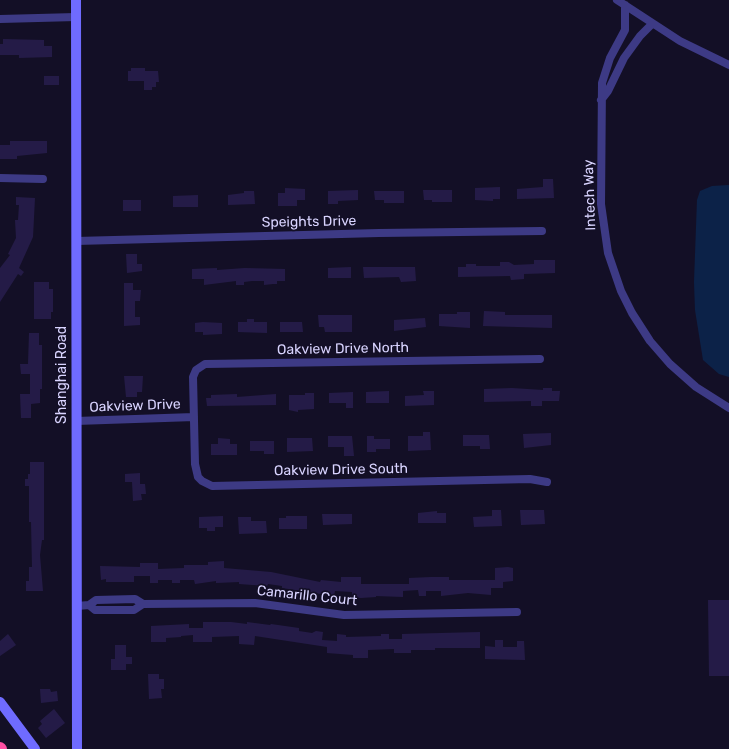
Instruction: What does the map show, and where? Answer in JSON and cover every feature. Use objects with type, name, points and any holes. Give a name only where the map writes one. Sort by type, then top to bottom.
[{"type":"street","name":"Shanghai Road","points":[[76,0],[77,749]]},
{"type":"street","points":[[617,0],[652,24],[687,45],[729,65]]},
{"type":"street","name":"Intech Way","points":[[625,5],[625,30],[605,70],[602,83],[602,225],[613,272],[632,313],[652,344],[670,364],[696,387],[729,408]]},
{"type":"street","points":[[0,19],[76,17]]},
{"type":"street","points":[[602,100],[624,58],[640,36],[652,24]]},
{"type":"street","points":[[0,178],[43,179]]},
{"type":"street","name":"Speights Drive","points":[[76,241],[379,233],[542,231]]},
{"type":"street","name":"Oakview Drive North","points":[[194,417],[194,374],[197,369],[205,364],[540,359]]},
{"type":"street","name":"Oakview Drive","points":[[76,420],[194,417]]},
{"type":"street","name":"Oakview Drive South","points":[[194,417],[196,470],[202,481],[212,486],[530,479],[547,482]]},
{"type":"street","name":"Camarillo Court","points":[[77,606],[89,605],[95,610],[134,610],[143,604],[244,602],[344,615],[517,612]]},
{"type":"street","points":[[0,702],[36,749]]},
{"type":"water","points":[[729,185],[729,377],[719,374],[703,360],[695,310],[694,282],[697,200],[700,191],[712,186]]},
{"type":"building","points":[[3,39],[44,40],[44,46],[52,46],[52,57],[19,58],[19,55],[0,55],[0,44],[3,44]]},
{"type":"building","points":[[131,68],[145,68],[145,71],[158,71],[159,82],[156,82],[156,87],[152,87],[152,90],[144,90],[144,81],[128,81],[128,71],[131,71]]},
{"type":"building","points":[[44,76],[59,76],[59,85],[44,85]]},
{"type":"building","points":[[10,141],[47,141],[47,153],[17,156],[17,159],[0,159],[0,145],[10,145]]},
{"type":"building","points":[[543,179],[553,179],[554,198],[517,199],[517,189],[543,187]]},
{"type":"building","points":[[500,187],[500,199],[493,199],[493,201],[475,200],[475,188]]},
{"type":"building","points":[[285,188],[305,189],[305,200],[297,200],[297,206],[278,206],[278,193],[285,193]]},
{"type":"building","points":[[358,190],[358,200],[338,201],[338,204],[328,204],[328,191]]},
{"type":"building","points":[[423,190],[452,190],[452,202],[432,202],[432,200],[424,200]]},
{"type":"building","points":[[244,191],[254,191],[255,204],[228,205],[228,195],[244,193]]},
{"type":"building","points":[[374,191],[404,191],[404,203],[384,203],[384,200],[375,200]]},
{"type":"building","points":[[198,195],[198,207],[173,207],[173,196]]},
{"type":"building","points":[[16,197],[35,198],[33,237],[19,268],[24,272],[21,276],[18,274],[0,302],[0,268],[10,255],[8,254],[16,238],[15,220],[18,220],[19,205],[16,205]]},
{"type":"building","points":[[123,200],[141,200],[141,211],[123,211]]},
{"type":"building","points":[[126,254],[137,254],[137,264],[142,264],[142,271],[127,273]]},
{"type":"building","points":[[534,260],[555,260],[555,273],[524,274],[524,279],[511,280],[510,276],[458,277],[458,267],[466,267],[466,264],[476,264],[476,266],[500,266],[500,262],[509,262],[514,265],[534,264]]},
{"type":"building","points":[[351,267],[351,278],[328,278],[328,268]]},
{"type":"building","points":[[363,267],[415,267],[416,281],[401,282],[399,277],[364,278]]},
{"type":"building","points":[[217,268],[217,270],[245,268],[285,269],[285,281],[277,281],[277,284],[264,285],[264,281],[252,281],[244,282],[244,285],[236,285],[236,281],[204,285],[204,279],[192,279],[192,269]]},
{"type":"building","points":[[34,282],[49,282],[49,289],[53,289],[53,312],[51,312],[51,319],[34,319]]},
{"type":"building","points":[[124,283],[133,283],[133,290],[141,290],[140,301],[135,301],[135,317],[140,317],[140,325],[124,326]]},
{"type":"building","points":[[484,311],[505,312],[505,315],[552,315],[552,328],[483,326]]},
{"type":"building","points":[[457,312],[470,312],[470,328],[439,326],[439,314],[457,314]]},
{"type":"building","points":[[318,315],[352,315],[352,332],[325,332],[324,327],[319,327]]},
{"type":"building","points":[[425,318],[426,327],[394,331],[394,320]]},
{"type":"building","points":[[247,319],[254,319],[254,322],[267,322],[267,333],[238,332],[238,322],[247,322]]},
{"type":"building","points":[[280,322],[302,322],[303,332],[280,332]]},
{"type":"building","points":[[195,323],[222,323],[222,334],[203,335],[203,332],[195,332]]},
{"type":"building","points":[[29,333],[39,333],[39,345],[42,345],[42,389],[40,389],[40,403],[31,404],[31,418],[21,418],[20,394],[30,394],[30,374],[21,374],[20,364],[28,364]]},
{"type":"building","points":[[124,376],[143,376],[142,392],[137,392],[137,397],[126,397]]},
{"type":"building","points":[[512,388],[543,390],[543,388],[552,388],[552,391],[560,391],[559,401],[542,401],[542,406],[531,406],[531,401],[484,402],[484,389]]},
{"type":"building","points":[[389,391],[389,403],[366,403],[366,392]]},
{"type":"building","points":[[423,391],[434,391],[434,405],[405,406],[405,396],[424,395]]},
{"type":"building","points":[[353,392],[353,408],[346,408],[346,403],[329,403],[329,393]]},
{"type":"building","points":[[305,393],[314,393],[314,409],[298,410],[298,412],[289,410],[289,395],[305,395]]},
{"type":"building","points":[[237,394],[237,397],[276,394],[276,405],[207,406],[206,398],[211,398],[211,395]]},
{"type":"building","points":[[423,432],[430,432],[431,450],[408,451],[408,436],[423,436]]},
{"type":"building","points":[[551,433],[551,445],[524,448],[523,434]]},
{"type":"building","points":[[463,435],[489,435],[490,449],[480,449],[480,446],[463,446]]},
{"type":"building","points":[[328,436],[352,436],[354,456],[344,456],[344,447],[328,447]]},
{"type":"building","points":[[367,436],[374,436],[374,439],[390,439],[390,449],[376,449],[376,452],[367,452]]},
{"type":"building","points":[[218,438],[230,439],[230,444],[237,444],[237,455],[211,455],[211,444],[218,444]]},
{"type":"building","points":[[287,438],[312,438],[313,451],[287,452]]},
{"type":"building","points":[[250,441],[274,441],[274,454],[264,454],[264,451],[250,451]]},
{"type":"building","points":[[30,462],[44,462],[44,540],[42,540],[40,555],[43,591],[26,591],[26,581],[29,581],[29,567],[32,567],[31,522],[29,522],[29,486],[25,486],[25,479],[28,479],[28,474],[30,474]]},
{"type":"building","points":[[140,473],[140,484],[145,484],[146,494],[141,494],[142,500],[133,501],[132,482],[125,482],[125,474]]},
{"type":"building","points":[[492,510],[501,510],[502,526],[474,527],[473,517],[492,516]]},
{"type":"building","points":[[520,510],[544,510],[545,524],[521,525]]},
{"type":"building","points":[[437,511],[437,513],[446,513],[446,523],[418,523],[418,513]]},
{"type":"building","points":[[322,514],[352,514],[352,524],[323,525]]},
{"type":"building","points":[[223,516],[223,527],[215,527],[215,531],[207,531],[207,528],[199,528],[199,517]]},
{"type":"building","points":[[286,516],[307,516],[307,529],[279,529],[279,518],[286,518]]},
{"type":"building","points":[[238,517],[251,517],[251,521],[266,521],[267,533],[239,534]]},
{"type":"building","points":[[224,561],[224,568],[271,572],[320,582],[321,580],[341,582],[341,577],[361,577],[361,584],[409,584],[409,578],[431,577],[449,577],[449,580],[495,580],[495,568],[508,567],[513,568],[513,581],[503,582],[503,588],[491,588],[491,595],[468,593],[441,596],[441,591],[426,591],[426,596],[419,596],[418,590],[403,591],[403,597],[376,596],[361,598],[352,597],[352,592],[335,591],[334,596],[282,588],[282,586],[268,584],[267,586],[239,584],[239,582],[216,583],[216,581],[195,584],[194,580],[180,580],[180,583],[172,583],[172,580],[158,580],[158,583],[150,583],[150,576],[134,576],[134,582],[106,582],[106,579],[101,580],[100,566],[140,567],[140,563],[158,563],[158,569],[184,568],[184,565],[208,565],[208,562]]},
{"type":"building","points":[[708,600],[729,600],[729,676],[709,676]]},
{"type":"building","points":[[203,622],[231,622],[247,624],[247,622],[271,624],[299,628],[299,631],[312,633],[316,631],[323,632],[322,640],[337,641],[337,634],[346,635],[346,637],[381,636],[381,634],[389,634],[389,639],[402,639],[402,634],[480,632],[480,648],[435,648],[435,650],[411,650],[411,653],[394,653],[394,649],[368,650],[368,658],[353,658],[353,655],[327,653],[327,647],[255,636],[254,645],[239,644],[239,636],[212,637],[212,642],[193,642],[193,635],[166,638],[166,642],[151,642],[151,626],[189,624],[189,628],[203,628]]},
{"type":"building","points":[[8,634],[16,645],[0,656],[0,641]]},
{"type":"building","points":[[495,640],[503,640],[503,647],[517,647],[517,641],[524,641],[525,660],[485,659],[485,646],[495,647]]},
{"type":"building","points":[[115,645],[126,645],[126,657],[132,657],[132,664],[126,664],[126,670],[111,670],[111,659],[115,659]]},
{"type":"building","points":[[148,674],[159,674],[159,679],[164,679],[164,689],[161,689],[162,698],[149,699]]},
{"type":"building","points":[[40,689],[50,689],[51,692],[57,691],[58,701],[41,703]]},
{"type":"building","points":[[54,709],[65,723],[46,738],[38,728],[42,724],[40,721]]}]
